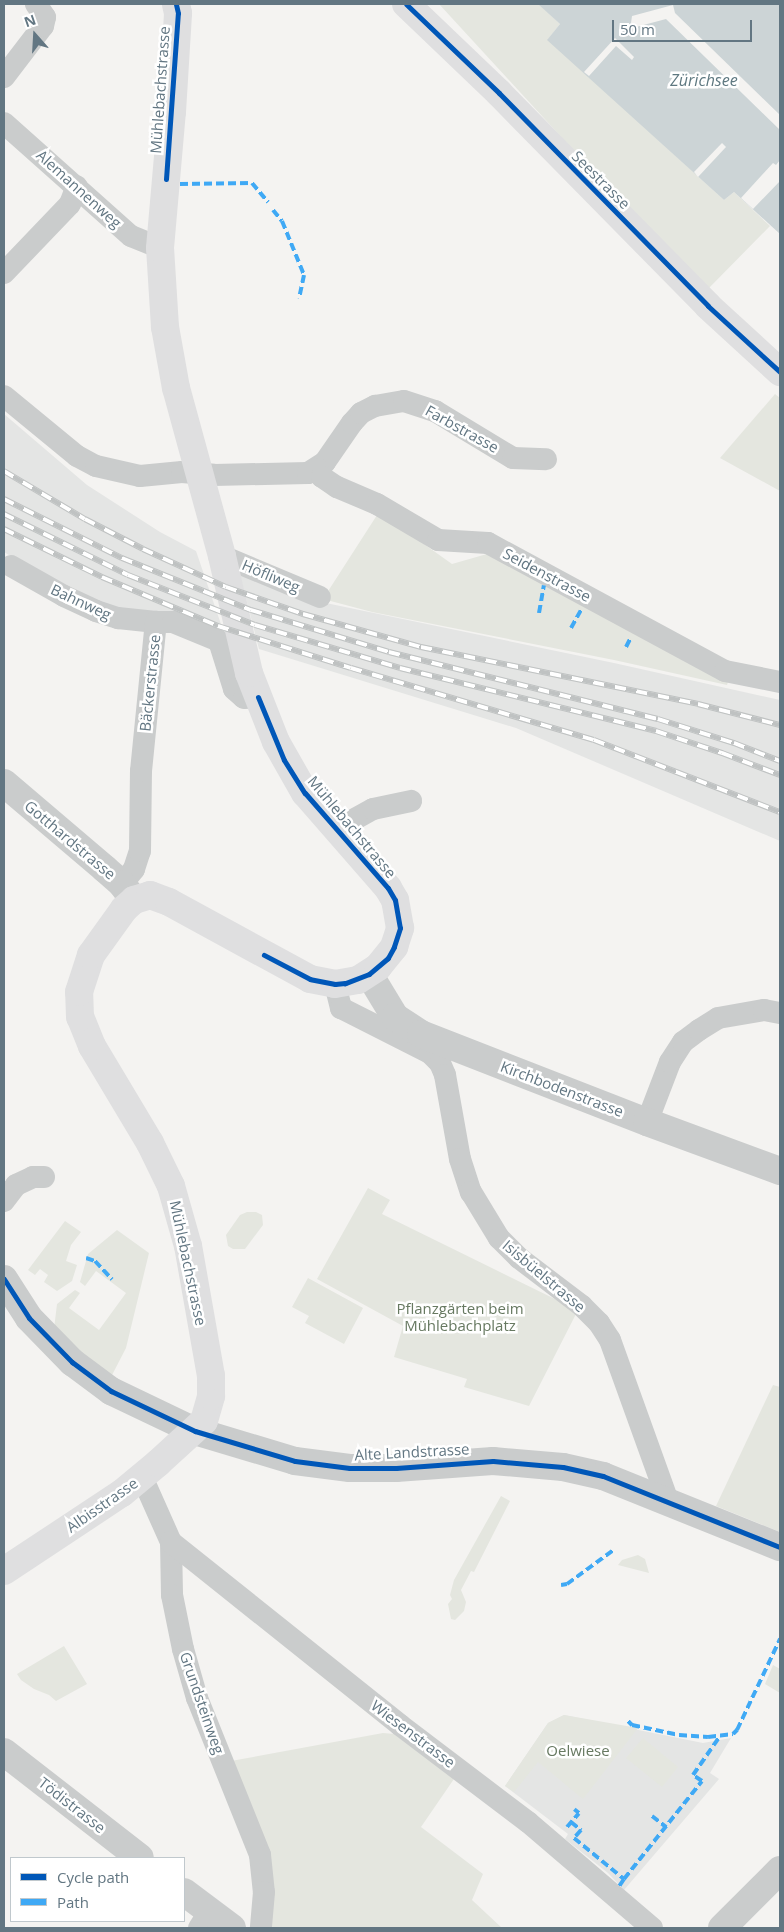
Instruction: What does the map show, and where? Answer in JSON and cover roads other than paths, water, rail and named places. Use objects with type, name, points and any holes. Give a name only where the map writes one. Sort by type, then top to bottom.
[{"type":"main road","name":"Mühlebachstrasse","points":[[176,4],[178,13],[172,112],[160,248],[165,327],[176,388],[222,556],[249,673],[276,742],[294,777],[335,830],[388,888],[399,912],[400,928],[388,958],[369,974],[358,980],[335,984],[310,979],[159,897],[142,896],[128,892],[110,927],[86,966],[79,992],[80,1017],[92,1046],[150,1143],[171,1186],[182,1222],[212,1386],[208,1411],[204,1421],[195,1431]]},
{"type":"main road","name":"Seestrasse","points":[[406,4],[499,93],[708,306],[780,372]]},
{"type":"main road","name":"Albisstrasse","points":[[4,1571],[122,1493],[195,1431]]},
{"type":"street","points":[[4,77],[43,26],[45,18],[41,8],[36,4]]},
{"type":"street","name":"Alemannenweg","points":[[4,123],[131,236],[160,248]]},
{"type":"street","points":[[4,273],[70,204],[77,186]]},
{"type":"street","points":[[4,396],[62,445],[96,466],[140,476],[198,473],[214,475],[299,475],[317,469]]},
{"type":"street","name":"Farbstrasse","points":[[317,469],[325,462],[361,413],[382,404],[404,401],[435,411],[513,458],[546,459]]},
{"type":"street","name":"Seidenstrasse","points":[[317,469],[322,477],[337,487],[377,504],[438,540],[488,544],[725,671],[780,682]]},
{"type":"street","name":"Höfliweg","points":[[222,556],[320,597]]},
{"type":"street","name":"Bahnweg","points":[[12,566],[64,596],[96,611],[118,618],[156,622]]},
{"type":"street","name":"Bäckerstrasse","points":[[128,892],[140,851],[140,771],[156,622],[173,622],[219,641],[234,689],[244,698],[258,697]]},
{"type":"street","name":"Gotthardstrasse","points":[[4,783],[128,892]]},
{"type":"street","points":[[335,830],[373,809],[411,801]]},
{"type":"street","name":"Kirchbodenstrasse","points":[[369,974],[396,1018],[407,1026],[647,1122],[780,1171]]},
{"type":"street","name":"Isisbüelstrasse","points":[[335,984],[341,1008],[430,1053],[440,1063],[445,1075],[460,1159],[471,1192],[499,1238],[519,1258],[582,1306],[599,1323],[610,1340],[668,1501]]},
{"type":"street","points":[[647,1122],[670,1062],[683,1042],[718,1018],[764,1010],[780,1013]]},
{"type":"street","points":[[4,1201],[16,1186],[33,1177],[44,1177]]},
{"type":"street","name":"Alte Landstrasse","points":[[4,1279],[30,1318],[72,1362],[111,1391],[195,1431],[300,1462],[350,1468],[396,1468],[493,1461],[563,1467],[603,1476],[780,1547]]},
{"type":"street","name":"Grundsteinweg","points":[[142,1476],[170,1542],[172,1595],[183,1649],[197,1698],[260,1855],[264,1892],[261,1928]]},
{"type":"street","name":"Wiesenstrasse","points":[[170,1542],[392,1719],[528,1822],[652,1928]]},
{"type":"street","name":"Tödistrasse","points":[[4,1752],[139,1857]]},
{"type":"street","points":[[722,1928],[780,1870]]},
{"type":"street","points":[[185,1893],[204,1920],[232,1928]]},
{"type":"water","name":"Zürichsee","points":[[538,4],[780,4],[780,234],[734,192],[724,200],[547,40],[560,24]]},
{"type":"railway","points":[[4,471],[85,519],[143,549],[226,587],[303,614],[421,647],[698,704],[780,725]]},
{"type":"railway","points":[[4,499],[122,558],[251,610],[389,652],[658,719],[734,743],[780,761]]},
{"type":"railway","points":[[4,514],[128,575],[255,625],[400,668],[656,731],[780,775]]},
{"type":"railway","points":[[4,529],[102,577],[218,626],[351,668],[594,740],[780,812]]},
{"type":"park label","name":"Pflanzgärten beim Mühlebachplatz","points":[[460,1316]]},
{"type":"park label","name":"Oelwiese","points":[[578,1751]]}]
